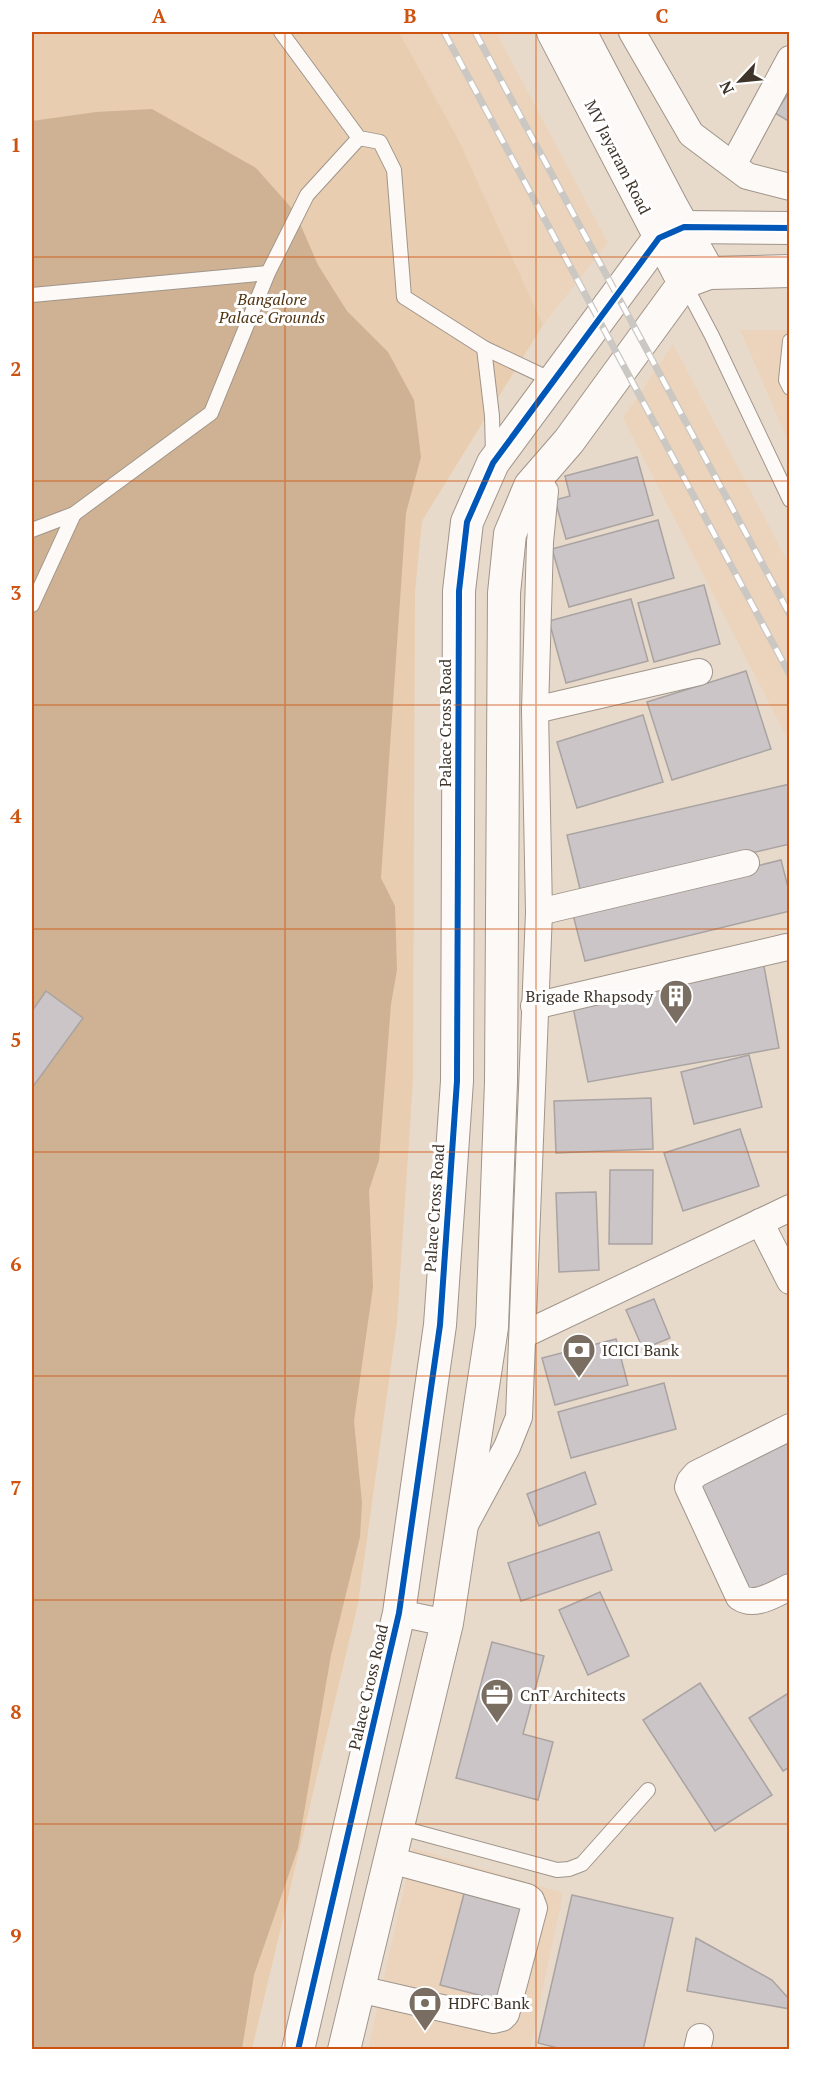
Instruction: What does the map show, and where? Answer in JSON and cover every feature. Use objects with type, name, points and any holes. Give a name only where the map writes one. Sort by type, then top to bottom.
[{"type":"street","name":"MV Jayaram Road","points":[[553,32],[696,278]]},
{"type":"street","name":"MV Jayaram Road","points":[[579,32],[671,233]]},
{"type":"street","points":[[632,32],[691,134],[747,176],[789,187]]},
{"type":"street","points":[[733,165],[789,59]]},
{"type":"street","points":[[671,233],[789,228]]},
{"type":"street","name":"Palace Cross Road","points":[[298,2049],[399,1613],[440,1325],[457,1081],[459,591],[466,522],[493,462],[671,233]]},
{"type":"street","points":[[344,2049],[447,1623],[492,1327],[501,1082],[504,593],[510,534],[530,486],[569,441],[696,278],[789,271]]},
{"type":"street","points":[[554,381],[593,408]]},
{"type":"street","points":[[460,1534],[507,1447],[519,1417],[539,912],[535,710],[540,542],[545,491]]},
{"type":"street","points":[[535,710],[699,672]]},
{"type":"street","points":[[539,912],[746,863]]},
{"type":"street","points":[[534,1006],[787,947]]},
{"type":"street","points":[[523,1335],[789,1208]]},
{"type":"street","points":[[760,1222],[789,1281]]},
{"type":"street","points":[[789,1427],[696,1474],[688,1487],[739,1597],[746,1601],[756,1602],[789,1587]]},
{"type":"street","points":[[399,1613],[447,1623]]},
{"type":"street","points":[[359,1989],[494,2020],[502,2018],[506,2014],[534,1908],[531,1900],[526,1897],[390,1860]]},
{"type":"lane","points":[[281,32],[359,138],[380,142],[394,170],[404,297],[484,348],[554,381]]},
{"type":"lane","points":[[32,530],[74,514],[211,413],[268,273],[307,195],[359,138]]},
{"type":"lane","points":[[32,295],[268,273]]},
{"type":"lane","points":[[696,278],[712,336],[789,500]]},
{"type":"lane","points":[[789,342],[786,380],[789,388]]},
{"type":"lane","points":[[484,348],[492,417],[493,462]]},
{"type":"lane","points":[[32,605],[74,514]]},
{"type":"lane","points":[[398,1827],[557,1870],[569,1869],[582,1864],[648,1790]]},
{"type":"shaded area","points":[[399,32],[496,32],[608,243],[543,325],[459,141]]},
{"type":"shaded area","points":[[740,330],[789,330],[789,443]]},
{"type":"shaded area","points":[[673,344],[789,564],[789,742],[623,418]]},
{"type":"shaded area","points":[[413,1848],[563,1893],[530,2049],[368,2050]]},
{"type":"green space","name":"Bangalore Palace Grounds","points":[[32,32],[399,32],[459,141],[543,325],[422,521],[415,592],[413,1080],[397,1323],[358,1604],[252,2049],[32,2050]]},
{"type":"green space","name":"Bangalore Palace Grounds","points":[[152,109],[256,168],[295,212],[318,265],[347,311],[388,352],[414,400],[421,457],[406,513],[381,878],[395,906],[397,970],[391,1004],[379,1160],[369,1190],[373,1287],[354,1421],[362,1503],[360,1537],[331,1655],[298,1848],[254,1975],[242,2049],[32,2049],[32,121],[96,112]]},
{"type":"building","points":[[790,91],[790,122],[775,113]]},
{"type":"building","points":[[637,457],[653,515],[566,539],[555,500],[570,496],[565,476]]},
{"type":"building","points":[[658,520],[674,578],[569,607],[552,549]]},
{"type":"building","points":[[704,585],[720,644],[654,662],[638,603]]},
{"type":"building","points":[[631,599],[648,661],[566,683],[549,621]]},
{"type":"building","points":[[746,671],[771,749],[672,780],[647,702]]},
{"type":"building","points":[[643,715],[663,782],[577,808],[557,742]]},
{"type":"building","points":[[790,784],[790,844],[581,893],[567,835]]},
{"type":"building","points":[[781,860],[790,895],[790,911],[585,961],[572,911]]},
{"type":"building","name":"Brigade Rhapsody","points":[[763,961],[779,1048],[588,1082],[572,1002]]},
{"type":"building","points":[[46,991],[83,1018],[32,1088],[32,1011]]},
{"type":"building","points":[[749,1055],[762,1107],[694,1124],[681,1072]]},
{"type":"building","points":[[651,1098],[653,1149],[556,1153],[554,1101]]},
{"type":"building","points":[[740,1129],[759,1186],[683,1211],[664,1153]]},
{"type":"building","points":[[610,1170],[653,1170],[652,1244],[609,1244]]},
{"type":"building","points":[[596,1192],[599,1270],[559,1272],[556,1193]]},
{"type":"building","points":[[654,1299],[670,1338],[643,1349],[626,1310]]},
{"type":"building","points":[[616,1339],[628,1385],[555,1405],[542,1358]]},
{"type":"building","points":[[664,1383],[676,1429],[571,1458],[558,1412]]},
{"type":"building","points":[[790,1442],[790,1580],[748,1599],[695,1485]]},
{"type":"building","points":[[585,1472],[596,1504],[539,1526],[527,1494]]},
{"type":"building","points":[[599,1532],[612,1570],[521,1601],[508,1563]]},
{"type":"building","points":[[600,1592],[629,1656],[588,1675],[559,1610]]},
{"type":"building","points":[[492,1642],[544,1656],[523,1734],[553,1742],[538,1800],[456,1778]]},
{"type":"building","points":[[700,1683],[772,1795],[715,1831],[643,1720]]},
{"type":"building","points":[[790,1692],[790,1767],[783,1771],[749,1718]]},
{"type":"building","points":[[465,1890],[527,1906],[502,2001],[440,1985]]},
{"type":"building","points":[[572,1895],[673,1918],[643,2050],[566,2050],[538,2043]]},
{"type":"building","points":[[696,1938],[772,1980],[790,2000],[790,2009],[687,1991]]},
{"type":"railway","points":[[444,32],[790,675]]},
{"type":"railway","points":[[475,32],[790,615]]},
{"type":"cycle path","points":[[298,2050],[399,1613],[440,1325],[457,1081],[459,591],[467,522],[493,463],[659,238],[684,227],[790,228]]},
{"type":"place","name":"Brigade Rhapsody","points":[[676,1025]]},
{"type":"place","name":"ICICI Bank","points":[[579,1379]]},
{"type":"place","name":"CnT Architects","points":[[497,1724]]},
{"type":"place","name":"HDFC Bank","points":[[425,2032]]}]
